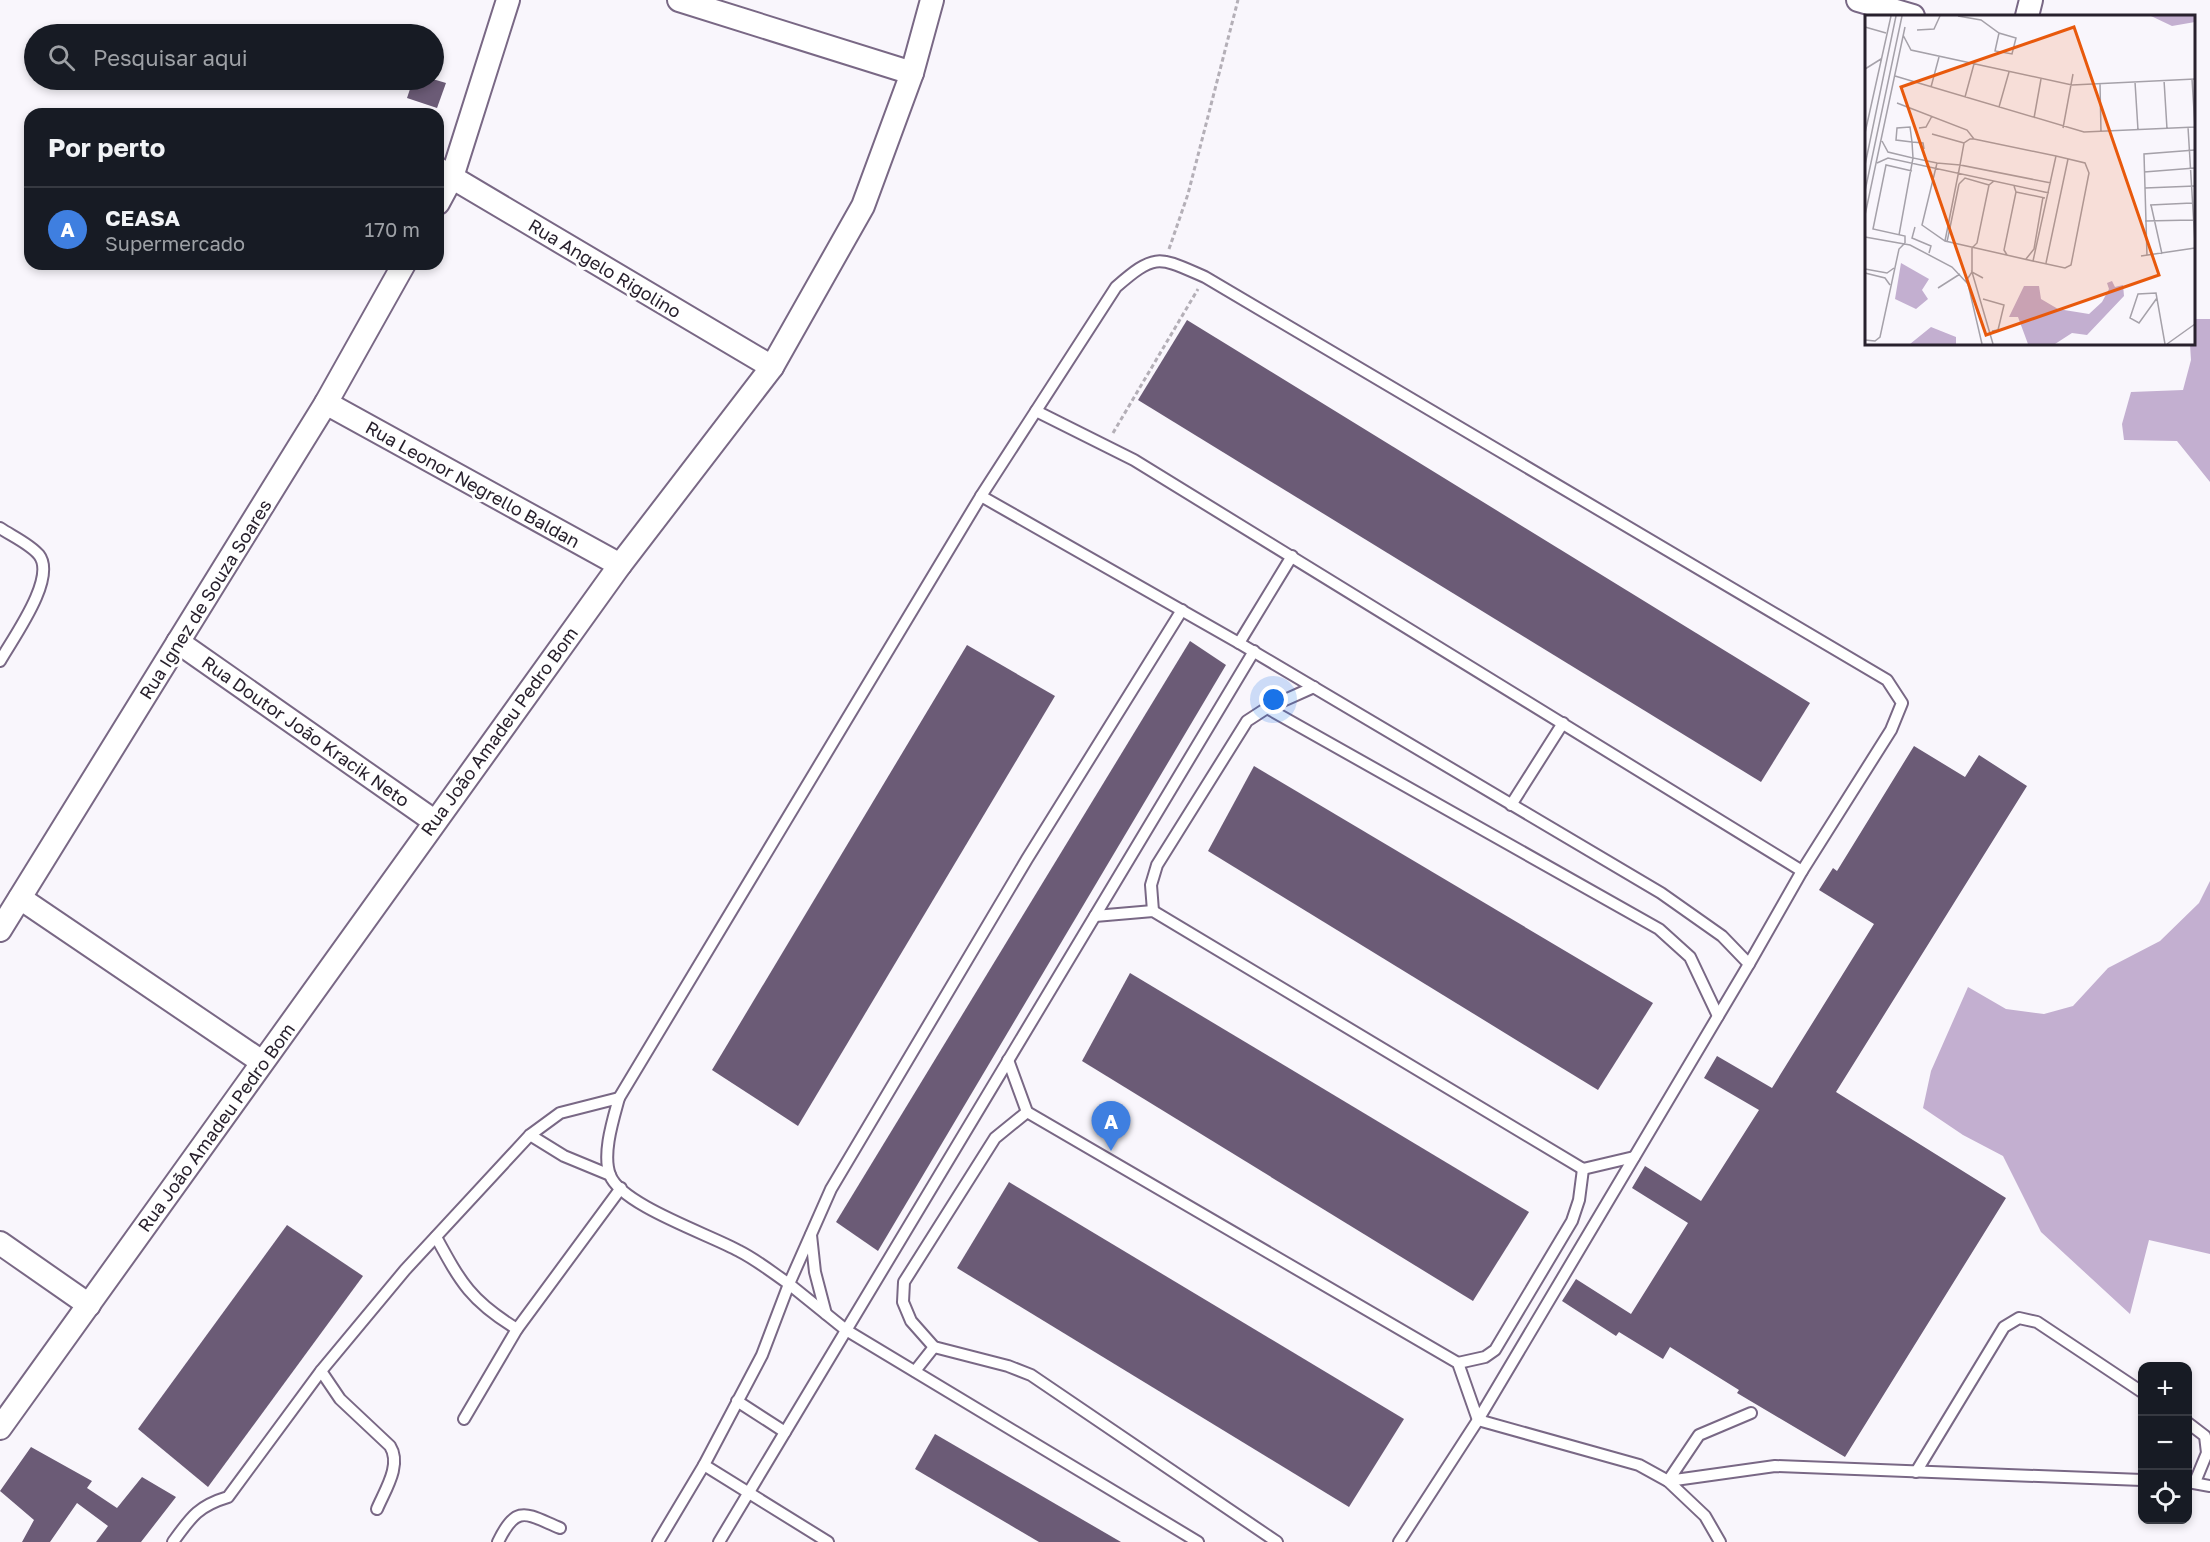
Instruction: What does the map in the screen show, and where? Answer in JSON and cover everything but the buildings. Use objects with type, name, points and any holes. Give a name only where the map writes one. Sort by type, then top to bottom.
[{"type":"street","points":[[445,173],[508,0]]},
{"type":"street","points":[[679,0],[912,73]]},
{"type":"street","name":"Rua João Amadeu Pedro Bom","points":[[0,1428],[620,565],[772,367],[863,206],[912,73],[932,0]]},
{"type":"street","points":[[1858,0],[1910,15]]},
{"type":"street","points":[[2027,15],[2031,0]]},
{"type":"street","name":"Rua Angelo Rigolino","points":[[445,173],[772,367]]},
{"type":"street","name":"Rua Ignez de Souza Soares","points":[[0,930],[326,403],[401,270]]},
{"type":"street","name":"Rua Leonor Negrello Baldan","points":[[326,403],[620,565]]},
{"type":"street","name":"Rua Doutor João Kracik Neto","points":[[178,642],[434,821]]},
{"type":"street","points":[[20,898],[262,1062]]},
{"type":"street","points":[[0,1243],[89,1305]]},
{"type":"lane","points":[[610,1175],[608,1139],[619,1098],[981,496],[1116,287],[1141,265],[1166,260],[1205,277],[1887,680],[1902,703],[1891,730],[1802,871],[1479,1420],[1399,1542]]},
{"type":"lane","points":[[1036,411],[1106,445],[1292,556],[1802,871]]},
{"type":"lane","points":[[981,496],[1254,651],[1661,894],[1722,936],[1749,964]]},
{"type":"lane","points":[[0,528],[39,554],[45,568],[43,584],[0,661]]},
{"type":"lane","points":[[1239,643],[1292,556]]},
{"type":"lane","points":[[658,1542],[704,1465],[762,1355],[789,1284],[831,1189],[1027,859],[1182,610]]},
{"type":"lane","points":[[719,1542],[1254,651]]},
{"type":"lane","points":[[1153,911],[1151,885],[1157,865],[1247,721],[1267,708],[1314,687]]},
{"type":"lane","points":[[1267,708],[1659,929],[1690,957],[1718,1016]]},
{"type":"lane","points":[[1511,805],[1563,723]]},
{"type":"lane","points":[[1095,916],[1153,911],[1583,1169],[1634,1157]]},
{"type":"lane","points":[[1008,1060],[1027,1112],[1458,1363],[1479,1420]]},
{"type":"lane","points":[[173,1542],[196,1510],[210,1502],[228,1497],[321,1371],[436,1237],[530,1136],[560,1113],[619,1098]]},
{"type":"lane","points":[[1027,1112],[995,1138],[904,1282],[903,1302],[911,1321],[934,1347],[1008,1366],[1031,1375],[1277,1542]]},
{"type":"lane","points":[[530,1136],[564,1156],[610,1175],[621,1188],[642,1204],[740,1251],[789,1284],[846,1330],[1198,1542]]},
{"type":"lane","points":[[1458,1363],[1485,1357],[1495,1350],[1572,1221],[1579,1200],[1583,1169]]},
{"type":"lane","points":[[464,1419],[517,1329],[621,1188]]},
{"type":"lane","points":[[811,1235],[815,1272],[826,1314]]},
{"type":"lane","points":[[436,1237],[462,1286],[494,1315],[517,1329]]},
{"type":"lane","points":[[1916,1472],[2004,1327],[2019,1318],[2037,1322],[2138,1389]]},
{"type":"lane","points":[[915,1371],[934,1347]]},
{"type":"lane","points":[[321,1371],[340,1399],[395,1454],[396,1462],[377,1509]]},
{"type":"lane","points":[[737,1401],[785,1432]]},
{"type":"lane","points":[[1668,1481],[1699,1435],[1751,1413]]},
{"type":"lane","points":[[1479,1420],[1639,1465],[1668,1481],[1705,1516],[1720,1542]]},
{"type":"lane","points":[[2192,1426],[2205,1436],[2207,1453],[2192,1480]]},
{"type":"lane","points":[[704,1465],[828,1542]]},
{"type":"lane","points":[[1668,1481],[1775,1466],[2138,1480]]},
{"type":"lane","points":[[2192,1482],[2210,1486]]},
{"type":"lane","points":[[498,1542],[508,1522],[515,1515],[524,1513],[560,1528]]},
{"type":"path","points":[[1166,260],[1188,194],[1238,0]]},
{"type":"path","points":[[1106,445],[1205,277]]},
{"type":"shaded area","points":[[2195,319],[2210,319],[2210,482],[2177,441],[2124,440],[2122,424],[2131,392],[2183,390],[2191,360],[2190,345],[2195,345]]},
{"type":"shaded area","points":[[2210,881],[2210,1254],[2149,1240],[2130,1314],[2041,1232],[2003,1156],[1963,1135],[1923,1108],[1931,1071],[1968,987],[2006,1009],[2044,1014],[2073,1006],[2108,968],[2160,941],[2199,903]]},
{"type":"place","name":"CEASA","points":[[1111,1151]]}]
